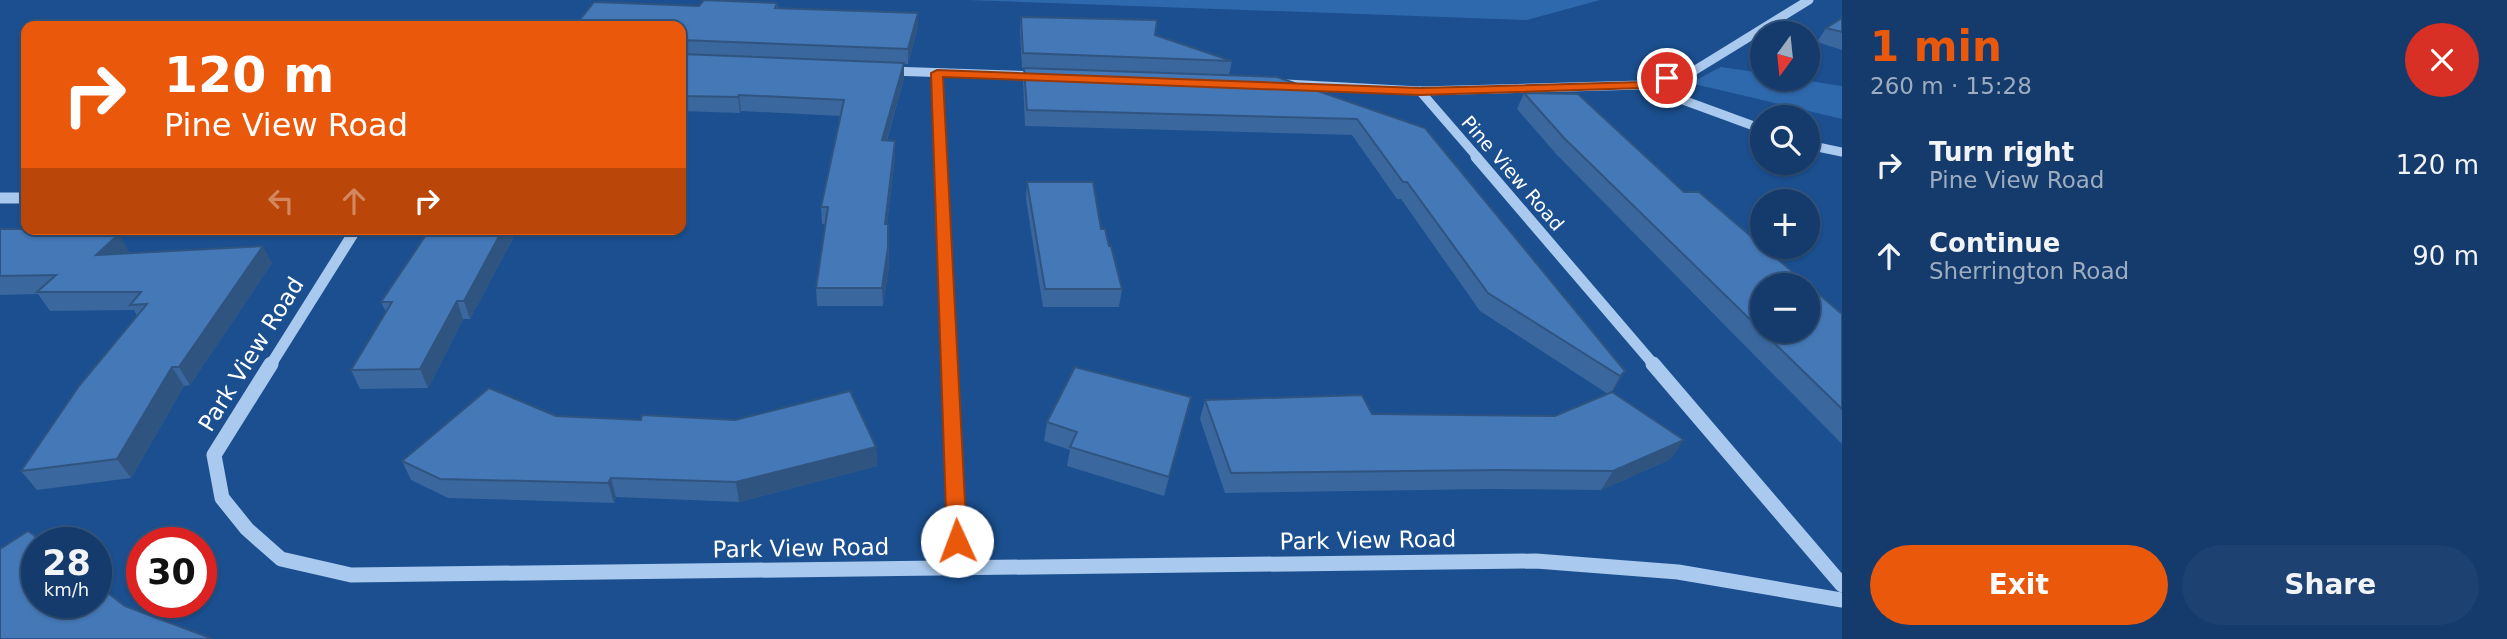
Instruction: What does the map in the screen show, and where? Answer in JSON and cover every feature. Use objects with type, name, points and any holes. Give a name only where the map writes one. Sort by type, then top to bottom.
[{"type":"street","points":[[1267,84],[1420,91],[1642,85],[1692,72],[1809,0]]},
{"type":"street","points":[[883,71],[1047,77]]},
{"type":"street","points":[[937,73],[958,569]]},
{"type":"street","points":[[1642,85],[1750,125]]},
{"type":"street","name":"Pine View Road","points":[[1420,91],[1842,584]]},
{"type":"street","points":[[1820,147],[1842,152]]},
{"type":"street","points":[[0,198],[21,198]]},
{"type":"street","name":"Park View Road","points":[[352,235],[214,455],[222,498],[247,529],[281,559],[351,575],[1536,561],[1678,572],[1842,600]]},
{"type":"shaded area","points":[[967,0],[1600,0],[1527,20]]},
{"type":"shaded area","points":[[1721,67],[1750,71],[1750,91],[1820,91],[1820,83],[1842,86],[1842,119],[1820,114],[1820,105],[1783,105],[1690,83]]},
{"type":"building","points":[[704,0],[777,3],[775,8],[918,13],[908,49],[686,40],[686,21],[579,21],[594,2],[699,6]]},
{"type":"building","points":[[1021,17],[1157,20],[1155,35],[1232,61],[1023,53]]},
{"type":"building","points":[[1842,18],[1842,32],[1826,28]]},
{"type":"building","points":[[686,54],[904,63],[882,140],[895,141],[885,224],[888,224],[888,247],[882,288],[816,288],[828,207],[821,207],[844,100],[686,96]]},
{"type":"building","points":[[1024,68],[1277,77],[1425,128],[1625,371],[1620,376],[1488,293],[1357,119],[1027,110]]},
{"type":"building","points":[[1524,93],[1578,94],[1684,192],[1699,192],[1750,236],[1750,259],[1778,259],[1794,273],[1750,273],[1750,319],[1564,138]]},
{"type":"building","points":[[1027,182],[1093,182],[1101,229],[1105,229],[1111,246],[1122,289],[1045,289]]},
{"type":"building","points":[[0,229],[21,229],[21,235],[118,235],[96,255],[263,246],[179,367],[172,367],[117,459],[21,471],[79,386],[147,304],[130,305],[141,292],[37,292],[56,275],[0,276]]},
{"type":"building","points":[[426,235],[500,235],[464,301],[457,301],[420,369],[351,370],[392,302],[381,302]]},
{"type":"building","points":[[1820,295],[1842,314],[1842,409],[1774,343],[1820,343]]},
{"type":"building","points":[[1075,367],[1191,397],[1169,477],[1070,447],[1077,432],[1047,422]]},
{"type":"building","points":[[489,388],[556,416],[641,420],[642,415],[735,420],[850,391],[876,447],[736,482],[611,478],[608,483],[440,479],[402,461]]},
{"type":"building","points":[[1612,392],[1684,440],[1613,471],[1231,473],[1205,400],[1362,395],[1372,414],[1555,416]]},
{"type":"building","points":[[21,536],[21,618],[112,618],[112,596],[126,606],[126,618],[157,618],[213,639],[0,639],[0,549]]},
{"type":"route","points":[[957,541],[937,73],[1420,91],[1642,85],[1667,78]]}]
